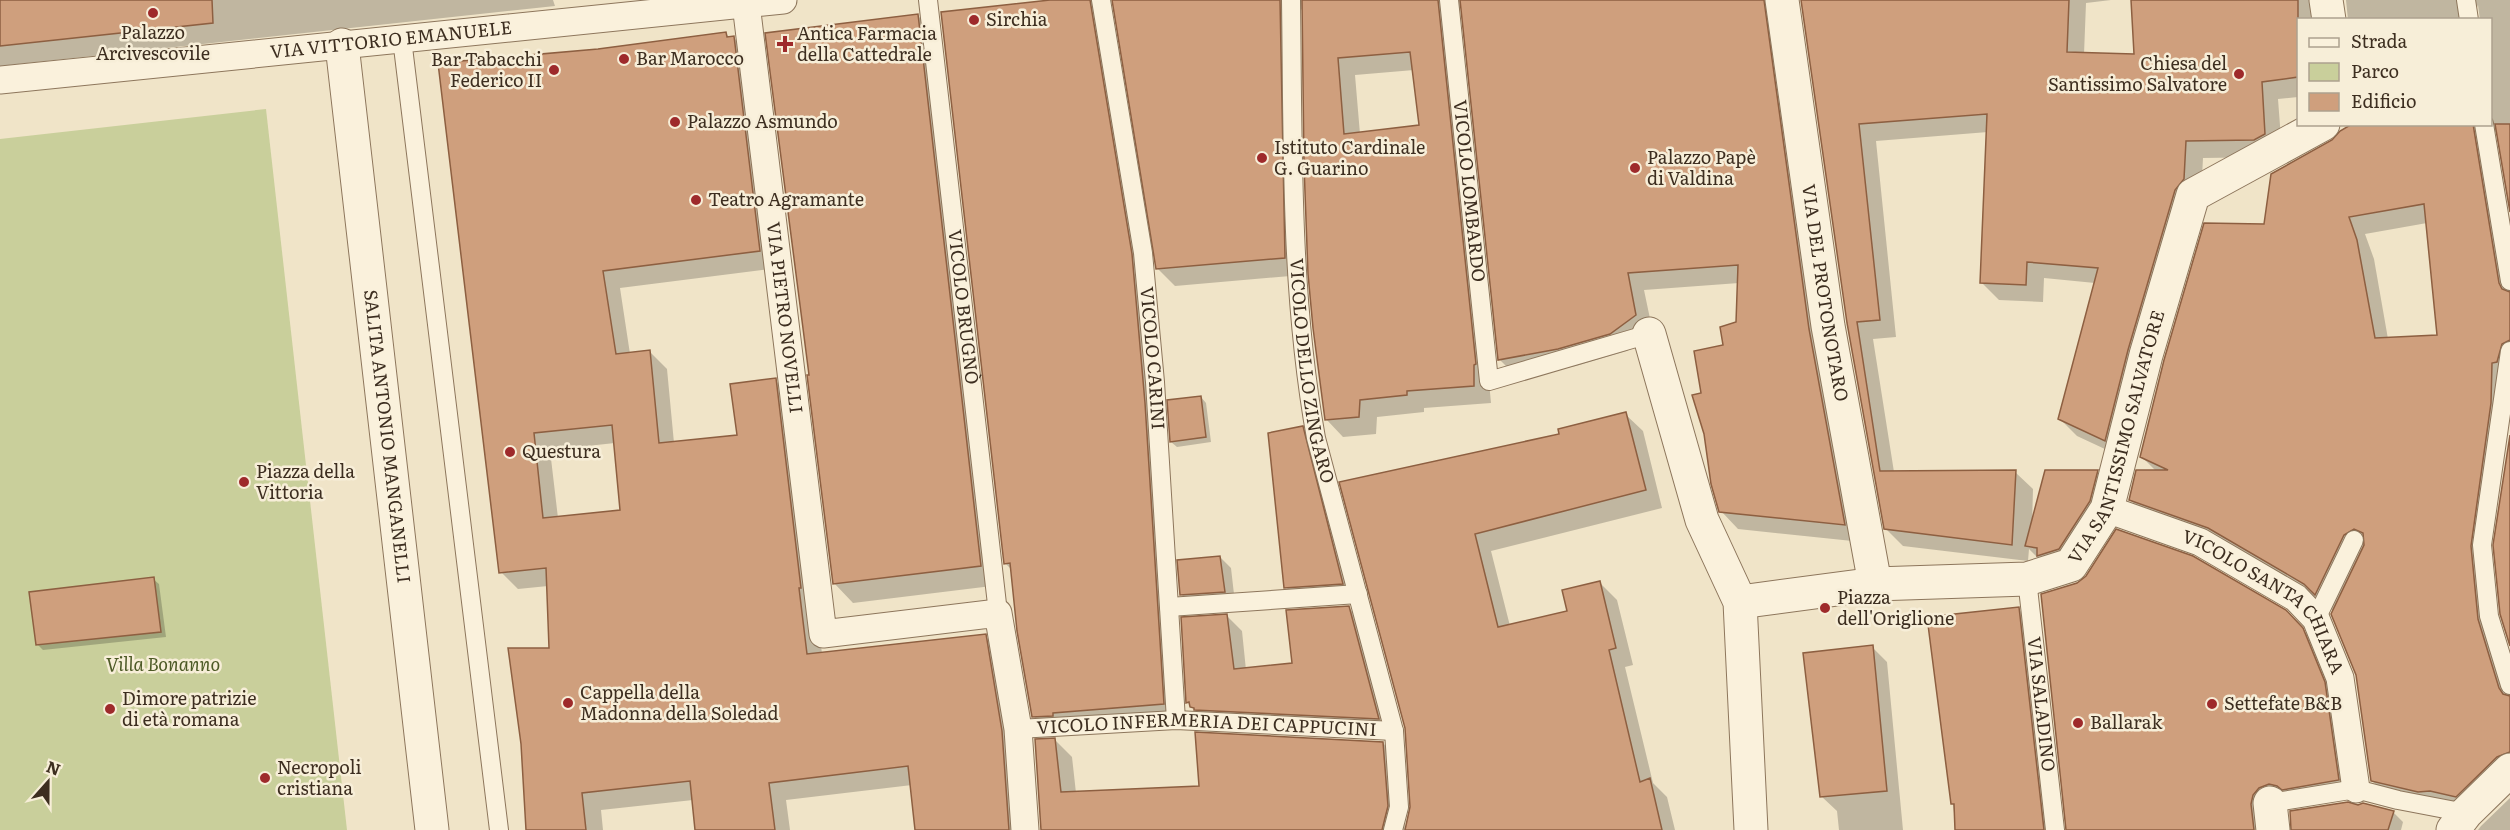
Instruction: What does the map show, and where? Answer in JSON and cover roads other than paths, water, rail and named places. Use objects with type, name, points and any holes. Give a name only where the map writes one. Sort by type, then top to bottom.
[{"type":"street","name":"VIA VITTORIO EMANUELE","points":[[0,80],[402,39],[573,11],[746,4],[783,0]]},
{"type":"street","name":"VIA DEL PROTONOTARO","points":[[1782,0],[1828,326],[1875,584]]},
{"type":"street","points":[[2326,0],[2329,18]]},
{"type":"street","name":"VIA PIETRO NOVELLI","points":[[746,4],[823,634],[998,613]]},
{"type":"street","name":"SALITA ANTONIO MANGANELLI","points":[[342,45],[432,830]]},
{"type":"street","name":"VIA SANTISSIMO SALVATORE","points":[[1740,602],[1875,584],[2027,579],[2072,565],[2108,509],[2146,355],[2193,195],[2319,126]]},
{"type":"street","points":[[1648,334],[1702,519],[1740,602],[1751,830]]},
{"type":"street","name":"VICOLO SANTA CHIARA","points":[[2108,509],[2200,542],[2296,598],[2316,619],[2340,678],[2355,789]]},
{"type":"street","points":[[998,613],[1018,729],[1025,830]]},
{"type":"street","points":[[2460,822],[2510,770]]},
{"type":"lane","name":"VICOLO BRUGNÒ","points":[[928,0],[998,613]]},
{"type":"lane","name":"VICOLO CARINI","points":[[1101,0],[1143,253],[1155,382],[1176,720]]},
{"type":"lane","name":"VICOLO DELLO ZINGARO","points":[[1291,0],[1295,262],[1309,398],[1316,438],[1394,731],[1400,807],[1393,830]]},
{"type":"lane","name":"VICOLO LOMBARDO","points":[[1449,0],[1489,381],[1648,334]]},
{"type":"lane","points":[[2466,0],[2469,18]]},
{"type":"lane","points":[[402,39],[499,830]]},
{"type":"lane","points":[[2484,126],[2510,281]]},
{"type":"lane","points":[[2510,351],[2482,545],[2489,616],[2510,685]]},
{"type":"lane","points":[[2316,619],[2354,540]]},
{"type":"lane","name":"VIA SALADINO","points":[[2027,579],[2055,830]]},
{"type":"lane","points":[[1169,608],[1358,594]]},
{"type":"lane","name":"VICOLO INFERMERIA DEI CAPPUCINI","points":[[1018,729],[1176,720],[1394,731]]},
{"type":"lane","points":[[2272,816],[2355,789],[2398,800],[2460,822]]},
{"type":"place","name":"Palazzo Arcivescovile","points":[[153,13]]},
{"type":"place","name":"Sirchia","points":[[974,20]]},
{"type":"place","name":"Antica Farmacia della Cattedrale","points":[[785,44]]},
{"type":"place","name":"Bar Marocco","points":[[624,59]]},
{"type":"place","name":"Bar Tabacchi Federico II","points":[[554,70]]},
{"type":"place","name":"Chiesa del Santissimo Salvatore","points":[[2239,74]]},
{"type":"place","name":"Palazzo Asmundo","points":[[675,122]]},
{"type":"place","name":"Istituto Cardinale G. Guarino","points":[[1262,158]]},
{"type":"place","name":"Palazzo Papè di Valdina","points":[[1635,168]]},
{"type":"place","name":"Teatro Agramante","points":[[696,200]]},
{"type":"place","name":"Questura","points":[[510,452]]},
{"type":"place","name":"Piazza della Vittoria","points":[[244,482]]},
{"type":"place","name":"Piazza dell'Origlione","points":[[1825,608]]},
{"type":"place","name":"Cappella della Madonna della Soledad","points":[[568,703]]},
{"type":"place","name":"Settefate B&B","points":[[2212,704]]},
{"type":"place","name":"Dimore patrizie di età romana","points":[[110,709]]},
{"type":"place","name":"Ballarak","points":[[2078,723]]},
{"type":"place","name":"Necropoli cristiana","points":[[265,778]]},
{"type":"park label","name":"Villa Bonanno","points":[[163,665]]}]
